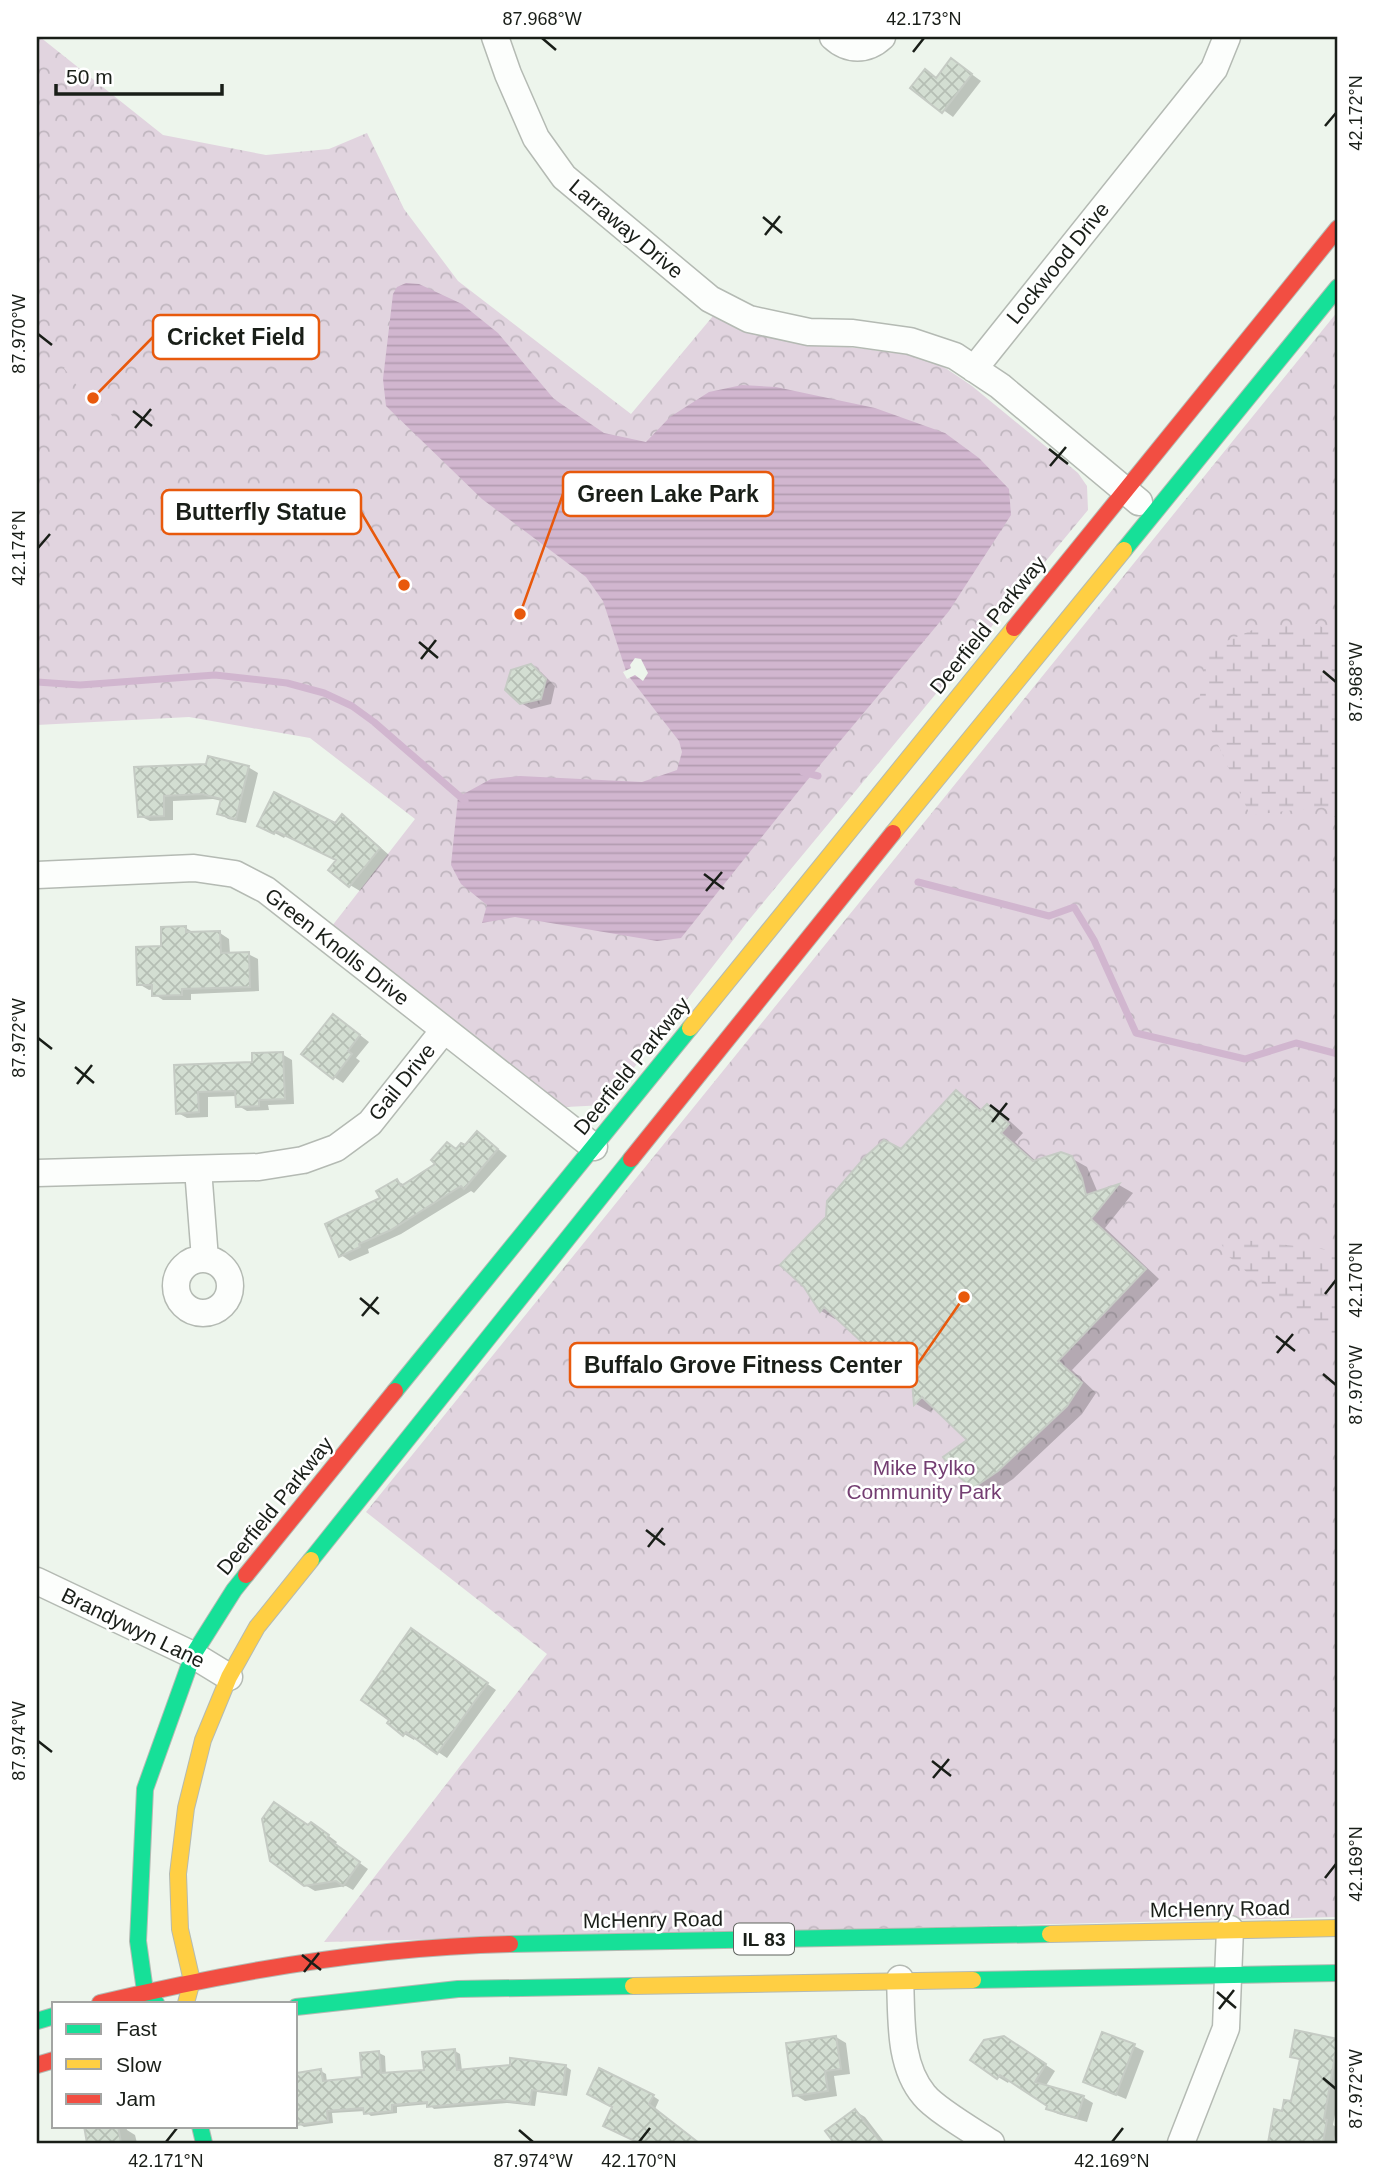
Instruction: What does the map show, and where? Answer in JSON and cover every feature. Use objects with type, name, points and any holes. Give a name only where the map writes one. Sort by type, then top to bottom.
[{"type":"main road","name":"Deerfield Parkway","points":[[150,1997],[138,1941],[145,1790],[193,1655],[233,1590],[1338,228]]},
{"type":"main road","points":[[186,2002],[192,1981],[180,1929],[180,1861],[186,1808],[203,1740],[229,1677],[265,1616],[819,924],[1338,287]]},
{"type":"main road","name":"McHenry Road","points":[[108,2002],[150,1997],[192,1981],[370,1953],[484,1945],[1338,1928]]},
{"type":"main road","name":"IL 83","points":[[298,2007],[458,1989],[1338,1973]]},
{"type":"street","name":"Larraway Drive","points":[[495,37],[536,138],[564,177],[710,299],[749,318],[809,332],[853,333],[911,341],[955,356],[974,369]]},
{"type":"street","points":[[833,37],[842,45],[852,48],[873,45],[882,37]]},
{"type":"street","name":"Lockwood Drive","points":[[974,369],[1214,69],[1227,37]]},
{"type":"street","points":[[974,369],[1000,386],[1154,513]]},
{"type":"street","name":"Green Knolls Drive","points":[[37,875],[194,868],[235,874],[266,890],[594,1147]]},
{"type":"street","name":"Gail Drive","points":[[37,1173],[259,1167],[303,1160],[336,1148],[370,1124],[444,1030]]},
{"type":"street","points":[[198,1169],[205,1259]]},
{"type":"street","name":"Brandywyn Lane","points":[[37,1581],[193,1655],[229,1677]]},
{"type":"street","points":[[1181,2143],[1226,2028],[1230,1929]]},
{"type":"street","points":[[900,1979],[903,2041],[910,2073],[925,2097],[991,2143]]},
{"type":"green space","points":[[37,37],[163,135],[266,155],[329,149],[367,133],[404,209],[458,281],[631,414],[713,316],[763,334],[921,356],[972,386],[1078,473],[1087,486],[1088,510],[748,921],[605,1105],[566,1107],[332,926],[415,819],[310,738],[189,717],[37,725]]},
{"type":"green space","name":"Mike Rylko Community Park","points":[[1338,311],[1338,1917],[324,1942],[547,1654],[366,1512]]},
{"type":"green space","points":[[72,362],[121,428],[113,435],[64,368]]},
{"type":"green space","points":[[1317,624],[1338,637],[1338,820],[1325,807],[1250,815],[1199,703],[1206,650],[1257,628]]},
{"type":"green space","points":[[1226,1238],[1338,1251],[1338,1344],[1316,1332],[1227,1255],[1221,1243]]},
{"type":"shaded area","points":[[406,283],[419,284],[462,304],[498,333],[554,399],[604,433],[646,442],[670,417],[709,392],[742,385],[776,387],[875,408],[945,433],[979,458],[1009,489],[1011,515],[949,611],[805,783],[681,938],[657,941],[515,917],[482,923],[487,905],[461,884],[451,865],[458,797],[491,779],[520,776],[642,782],[677,770],[682,752],[679,741],[627,674],[603,601],[586,577],[482,499],[386,406],[383,379],[393,294],[397,287]]},
{"type":"pier","points":[[635,658],[641,659],[648,673],[643,681],[635,675],[627,679],[623,672],[631,668]]},
{"type":"building","points":[[951,58],[972,74],[942,113],[910,88],[925,69],[936,78]]},
{"type":"building","points":[[531,664],[546,679],[541,699],[520,704],[505,690],[511,670]]},
{"type":"building","points":[[208,756],[249,766],[236,819],[217,814],[221,799],[202,794],[164,796],[164,816],[138,817],[134,767],[206,764]]},
{"type":"building","points":[[274,792],[335,823],[342,814],[380,848],[349,887],[328,870],[336,860],[276,831],[274,834],[257,826]]},
{"type":"building","points":[[186,926],[186,932],[220,931],[221,953],[249,952],[250,987],[182,989],[182,995],[152,996],[152,985],[137,985],[136,947],[161,946],[161,927]]},
{"type":"building","points":[[333,1014],[360,1035],[348,1051],[352,1054],[333,1079],[301,1054]]},
{"type":"building","points":[[283,1052],[285,1099],[259,1100],[259,1106],[236,1107],[235,1091],[198,1092],[199,1112],[176,1114],[174,1065],[252,1062],[252,1053]]},
{"type":"building","points":[[956,1090],[980,1111],[987,1104],[1009,1124],[1001,1133],[1033,1161],[1061,1152],[1072,1156],[1086,1195],[1119,1184],[1091,1219],[1146,1269],[1058,1361],[1082,1383],[1067,1406],[998,1471],[973,1488],[953,1472],[943,1457],[967,1440],[922,1397],[914,1405],[910,1357],[891,1369],[824,1307],[820,1312],[804,1287],[780,1265],[826,1217],[827,1201],[865,1157],[884,1140],[901,1149]]},
{"type":"building","points":[[477,1131],[498,1149],[464,1189],[461,1186],[391,1230],[359,1244],[360,1247],[339,1257],[325,1224],[380,1198],[376,1191],[397,1179],[401,1186],[435,1164],[431,1160],[447,1142],[456,1149],[461,1143],[465,1145]]},
{"type":"building","points":[[411,1628],[488,1683],[437,1754],[406,1732],[403,1736],[387,1723],[389,1720],[361,1700]]},
{"type":"building","points":[[274,1802],[308,1825],[311,1822],[329,1835],[327,1838],[360,1862],[343,1886],[336,1881],[304,1886],[270,1861],[262,1819]]},
{"type":"building","points":[[1295,2030],[1338,2039],[1324,2119],[1327,2120],[1323,2142],[1315,2140],[1314,2143],[1268,2143],[1274,2109],[1282,2111],[1284,2100],[1291,2101],[1300,2059],[1290,2057]]},
{"type":"building","points":[[1102,2032],[1135,2044],[1116,2095],[1083,2082]]},
{"type":"building","points":[[836,2036],[841,2069],[825,2071],[828,2091],[793,2096],[786,2043]]},
{"type":"building","points":[[1004,2036],[1046,2064],[1035,2082],[1084,2096],[1077,2118],[1046,2109],[1047,2106],[1000,2075],[997,2079],[970,2060],[984,2040]]},
{"type":"building","points":[[455,2049],[457,2070],[510,2065],[510,2058],[566,2065],[562,2094],[532,2090],[530,2104],[500,2100],[427,2107],[427,2102],[392,2105],[392,2111],[364,2114],[363,2108],[327,2111],[328,2121],[298,2125],[298,2073],[321,2069],[323,2081],[362,2077],[360,2053],[379,2051],[381,2073],[424,2070],[422,2052]]},
{"type":"building","points":[[599,2068],[654,2095],[649,2104],[699,2143],[639,2143],[603,2126],[612,2107],[587,2094]]},
{"type":"building","points":[[855,2109],[881,2143],[834,2143],[825,2131]]},
{"type":"building","points":[[84,2128],[118,2128],[121,2143],[87,2143]]},
{"type":"waterway","points":[[37,682],[80,685],[215,675],[287,683],[324,693],[352,706],[374,722],[465,801]]},
{"type":"waterway","points":[[803,772],[818,776]]},
{"type":"waterway","points":[[918,882],[1049,916],[1074,907],[1094,940],[1136,1033],[1245,1059],[1296,1043],[1338,1054]]},
{"type":"traffic: fast","points":[[1124,550],[1338,287]]},
{"type":"traffic: fast","points":[[395,1391],[690,1028]]},
{"type":"traffic: fast","points":[[311,1560],[631,1159]]},
{"type":"traffic: fast","points":[[155,2002],[145,1991],[138,1941],[145,1789],[193,1655],[246,1575]]},
{"type":"traffic: fast","points":[[510,1944],[1050,1934]]},
{"type":"traffic: fast","points":[[973,1980],[1338,1973]]},
{"type":"traffic: fast","points":[[298,2007],[458,1989],[633,1986]]},
{"type":"traffic: fast","points":[[37,2021],[52,2017]]},
{"type":"traffic: fast","points":[[200,2128],[204,2143]]},
{"type":"traffic: slow","points":[[893,833],[1124,550]]},
{"type":"traffic: slow","points":[[690,1028],[1014,628]]},
{"type":"traffic: slow","points":[[186,2002],[192,1981],[180,1929],[178,1874],[186,1808],[203,1740],[229,1677],[257,1627],[311,1560]]},
{"type":"traffic: slow","points":[[1050,1934],[1338,1928]]},
{"type":"traffic: slow","points":[[633,1986],[973,1980]]},
{"type":"traffic: jam","points":[[1014,628],[1338,228]]},
{"type":"traffic: jam","points":[[631,1159],[893,833]]},
{"type":"traffic: jam","points":[[246,1575],[395,1391]]},
{"type":"traffic: jam","points":[[105,2002],[252,1971],[304,1963],[407,1950],[510,1944]]},
{"type":"traffic: jam","points":[[37,2065],[52,2061]]},
{"type":"place","name":"Cricket Field","points":[[93,398]]},
{"type":"place","name":"Butterfly Statue","points":[[404,585]]},
{"type":"place","name":"Green Lake Park","points":[[520,614]]},
{"type":"place","name":"Buffalo Grove Fitness Center","points":[[964,1297]]}]
